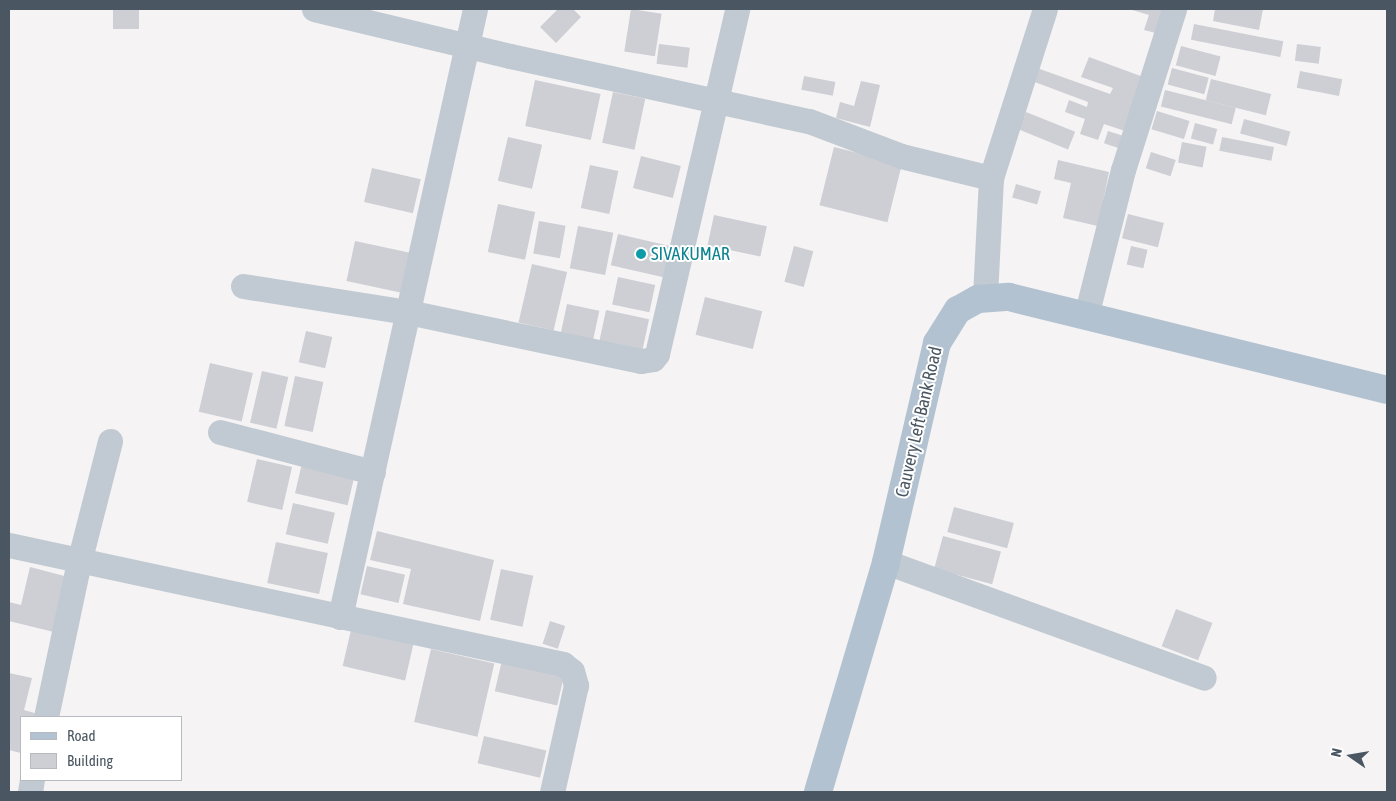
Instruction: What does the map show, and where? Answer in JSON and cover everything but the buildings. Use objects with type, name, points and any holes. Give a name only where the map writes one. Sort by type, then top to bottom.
[{"type":"main road","name":"Cauvery Left Bank Road","points":[[818,792],[886,562],[937,343],[958,310],[970,302],[985,298],[1009,297],[1387,390]]},
{"type":"street","points":[[314,9],[466,46],[809,121],[901,156],[991,178]]},
{"type":"street","points":[[340,618],[475,9]]},
{"type":"street","points":[[243,286],[408,312],[641,361],[653,359],[657,354],[714,99],[737,9]]},
{"type":"street","points":[[985,298],[991,178],[1044,9]]},
{"type":"street","points":[[1086,316],[1123,170],[1174,9]]},
{"type":"street","points":[[220,432],[373,472]]},
{"type":"street","points":[[46,716],[79,562],[110,441]]},
{"type":"street","points":[[9,545],[79,562],[340,618],[557,662],[568,668],[576,685],[552,792]]},
{"type":"street","points":[[886,562],[1204,678]]},
{"type":"place","name":"SIVAKUMAR","points":[[641,254]]}]
